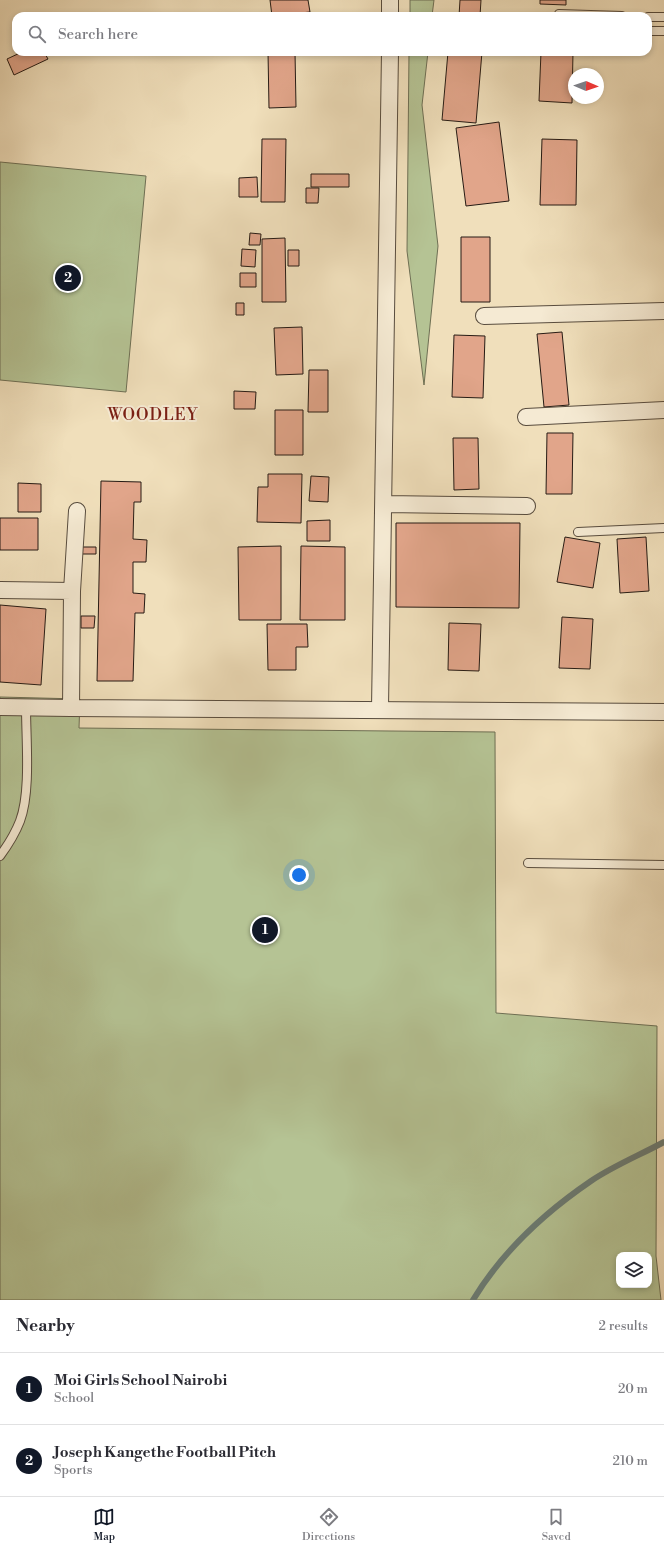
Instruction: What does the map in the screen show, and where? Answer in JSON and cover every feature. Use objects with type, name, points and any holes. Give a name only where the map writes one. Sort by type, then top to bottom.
[{"type":"street","points":[[390,0],[390,12]]},
{"type":"street","points":[[380,708],[385,504],[390,56]]},
{"type":"street","points":[[484,316],[664,311]]},
{"type":"street","points":[[526,417],[664,410]]},
{"type":"street","points":[[385,504],[527,506]]},
{"type":"street","points":[[71,708],[72,591],[77,511]]},
{"type":"street","points":[[0,590],[72,591]]},
{"type":"street","points":[[0,707],[380,708],[664,712]]},
{"type":"lane","points":[[652,17],[664,17]]},
{"type":"lane","points":[[652,31],[664,31]]},
{"type":"lane","points":[[578,532],[664,528]]},
{"type":"lane","points":[[0,856],[11,840],[20,820],[24,800],[26,708]]},
{"type":"lane","points":[[528,863],[664,865]]},
{"type":"green space","points":[[410,0],[434,0],[432,12],[410,12]]},
{"type":"green space","points":[[409,56],[428,56],[422,105],[438,246],[424,385],[407,251]]},
{"type":"green space","points":[[0,162],[146,176],[126,392],[0,380]]},
{"type":"green space","points":[[0,697],[80,699],[79,728],[495,732],[496,1013],[657,1026],[656,1256],[661,1300],[0,1300]]},
{"type":"building","points":[[270,0],[308,0],[310,12],[272,12]]},
{"type":"building","points":[[460,0],[481,0],[480,12],[459,12]]},
{"type":"building","points":[[540,0],[566,0],[566,5],[540,4]]},
{"type":"building","points":[[13,56],[46,56],[48,59],[14,75],[7,59]]},
{"type":"building","points":[[268,56],[295,56],[296,107],[269,108]]},
{"type":"building","points":[[448,56],[482,56],[476,123],[442,120]]},
{"type":"building","points":[[541,56],[573,56],[573,68],[568,68],[568,103],[539,101]]},
{"type":"building","points":[[499,122],[509,201],[466,206],[456,128]]},
{"type":"building","points":[[262,139],[286,139],[285,202],[261,202]]},
{"type":"building","points":[[542,139],[577,140],[576,205],[540,205]]},
{"type":"building","points":[[311,174],[349,174],[349,187],[311,187]]},
{"type":"building","points":[[257,177],[258,197],[239,197],[239,178]]},
{"type":"building","points":[[306,188],[319,188],[318,203],[306,203]]},
{"type":"building","points":[[250,233],[261,234],[260,245],[249,245]]},
{"type":"building","points":[[461,237],[490,237],[490,302],[461,302]]},
{"type":"building","points":[[285,238],[286,302],[262,302],[262,239]]},
{"type":"building","points":[[242,249],[256,250],[255,267],[241,266]]},
{"type":"building","points":[[288,250],[299,250],[299,266],[288,266]]},
{"type":"building","points":[[240,273],[256,273],[256,287],[240,287]]},
{"type":"building","points":[[236,303],[244,303],[244,315],[236,315]]},
{"type":"building","points":[[302,327],[303,374],[276,375],[274,328]]},
{"type":"building","points":[[562,332],[569,405],[544,407],[537,334]]},
{"type":"building","points":[[454,335],[485,336],[483,398],[452,397]]},
{"type":"building","points":[[309,370],[328,370],[328,412],[308,412]]},
{"type":"building","points":[[234,391],[256,392],[255,409],[234,409]]},
{"type":"building","points":[[275,410],[303,410],[303,455],[275,455]]},
{"type":"building","points":[[547,433],[573,433],[572,494],[546,494]]},
{"type":"building","points":[[453,438],[478,438],[479,489],[454,490]]},
{"type":"building","points":[[268,474],[302,474],[301,523],[257,522],[258,487],[268,487]]},
{"type":"building","points":[[311,476],[329,477],[328,502],[309,501]]},
{"type":"building","points":[[101,481],[141,482],[141,502],[134,502],[133,539],[147,540],[146,562],[133,562],[133,593],[145,594],[144,613],[135,613],[133,681],[97,681]]},
{"type":"building","points":[[18,483],[41,484],[41,512],[18,512]]},
{"type":"building","points":[[0,518],[38,518],[38,550],[0,550]]},
{"type":"building","points":[[330,520],[330,541],[307,541],[307,521]]},
{"type":"building","points":[[396,523],[520,523],[519,608],[396,607]]},
{"type":"building","points":[[565,537],[600,543],[593,588],[557,582]]},
{"type":"building","points":[[646,537],[649,591],[620,593],[617,539]]},
{"type":"building","points":[[281,546],[281,620],[239,620],[238,547]]},
{"type":"building","points":[[301,546],[345,547],[345,620],[300,620]]},
{"type":"building","points":[[82,547],[96,547],[96,554],[82,554]]},
{"type":"building","points":[[0,605],[46,609],[41,685],[0,682]]},
{"type":"building","points":[[81,616],[95,616],[94,628],[81,628]]},
{"type":"building","points":[[562,617],[593,619],[590,669],[559,668]]},
{"type":"building","points":[[449,623],[481,624],[479,671],[448,670]]},
{"type":"building","points":[[267,624],[307,624],[308,647],[296,647],[296,670],[268,670]]},
{"type":"waterway","points":[[473,1300],[484,1282],[525,1234],[557,1206],[591,1181],[617,1165],[664,1142]]},
{"type":"place","name":"Joseph Kangethe Football Pitch","points":[[68,278]]},
{"type":"place","name":"Moi Girls School Nairobi","points":[[265,930]]},
{"type":"district","name":"WOODLEY","points":[[153,415]]}]
